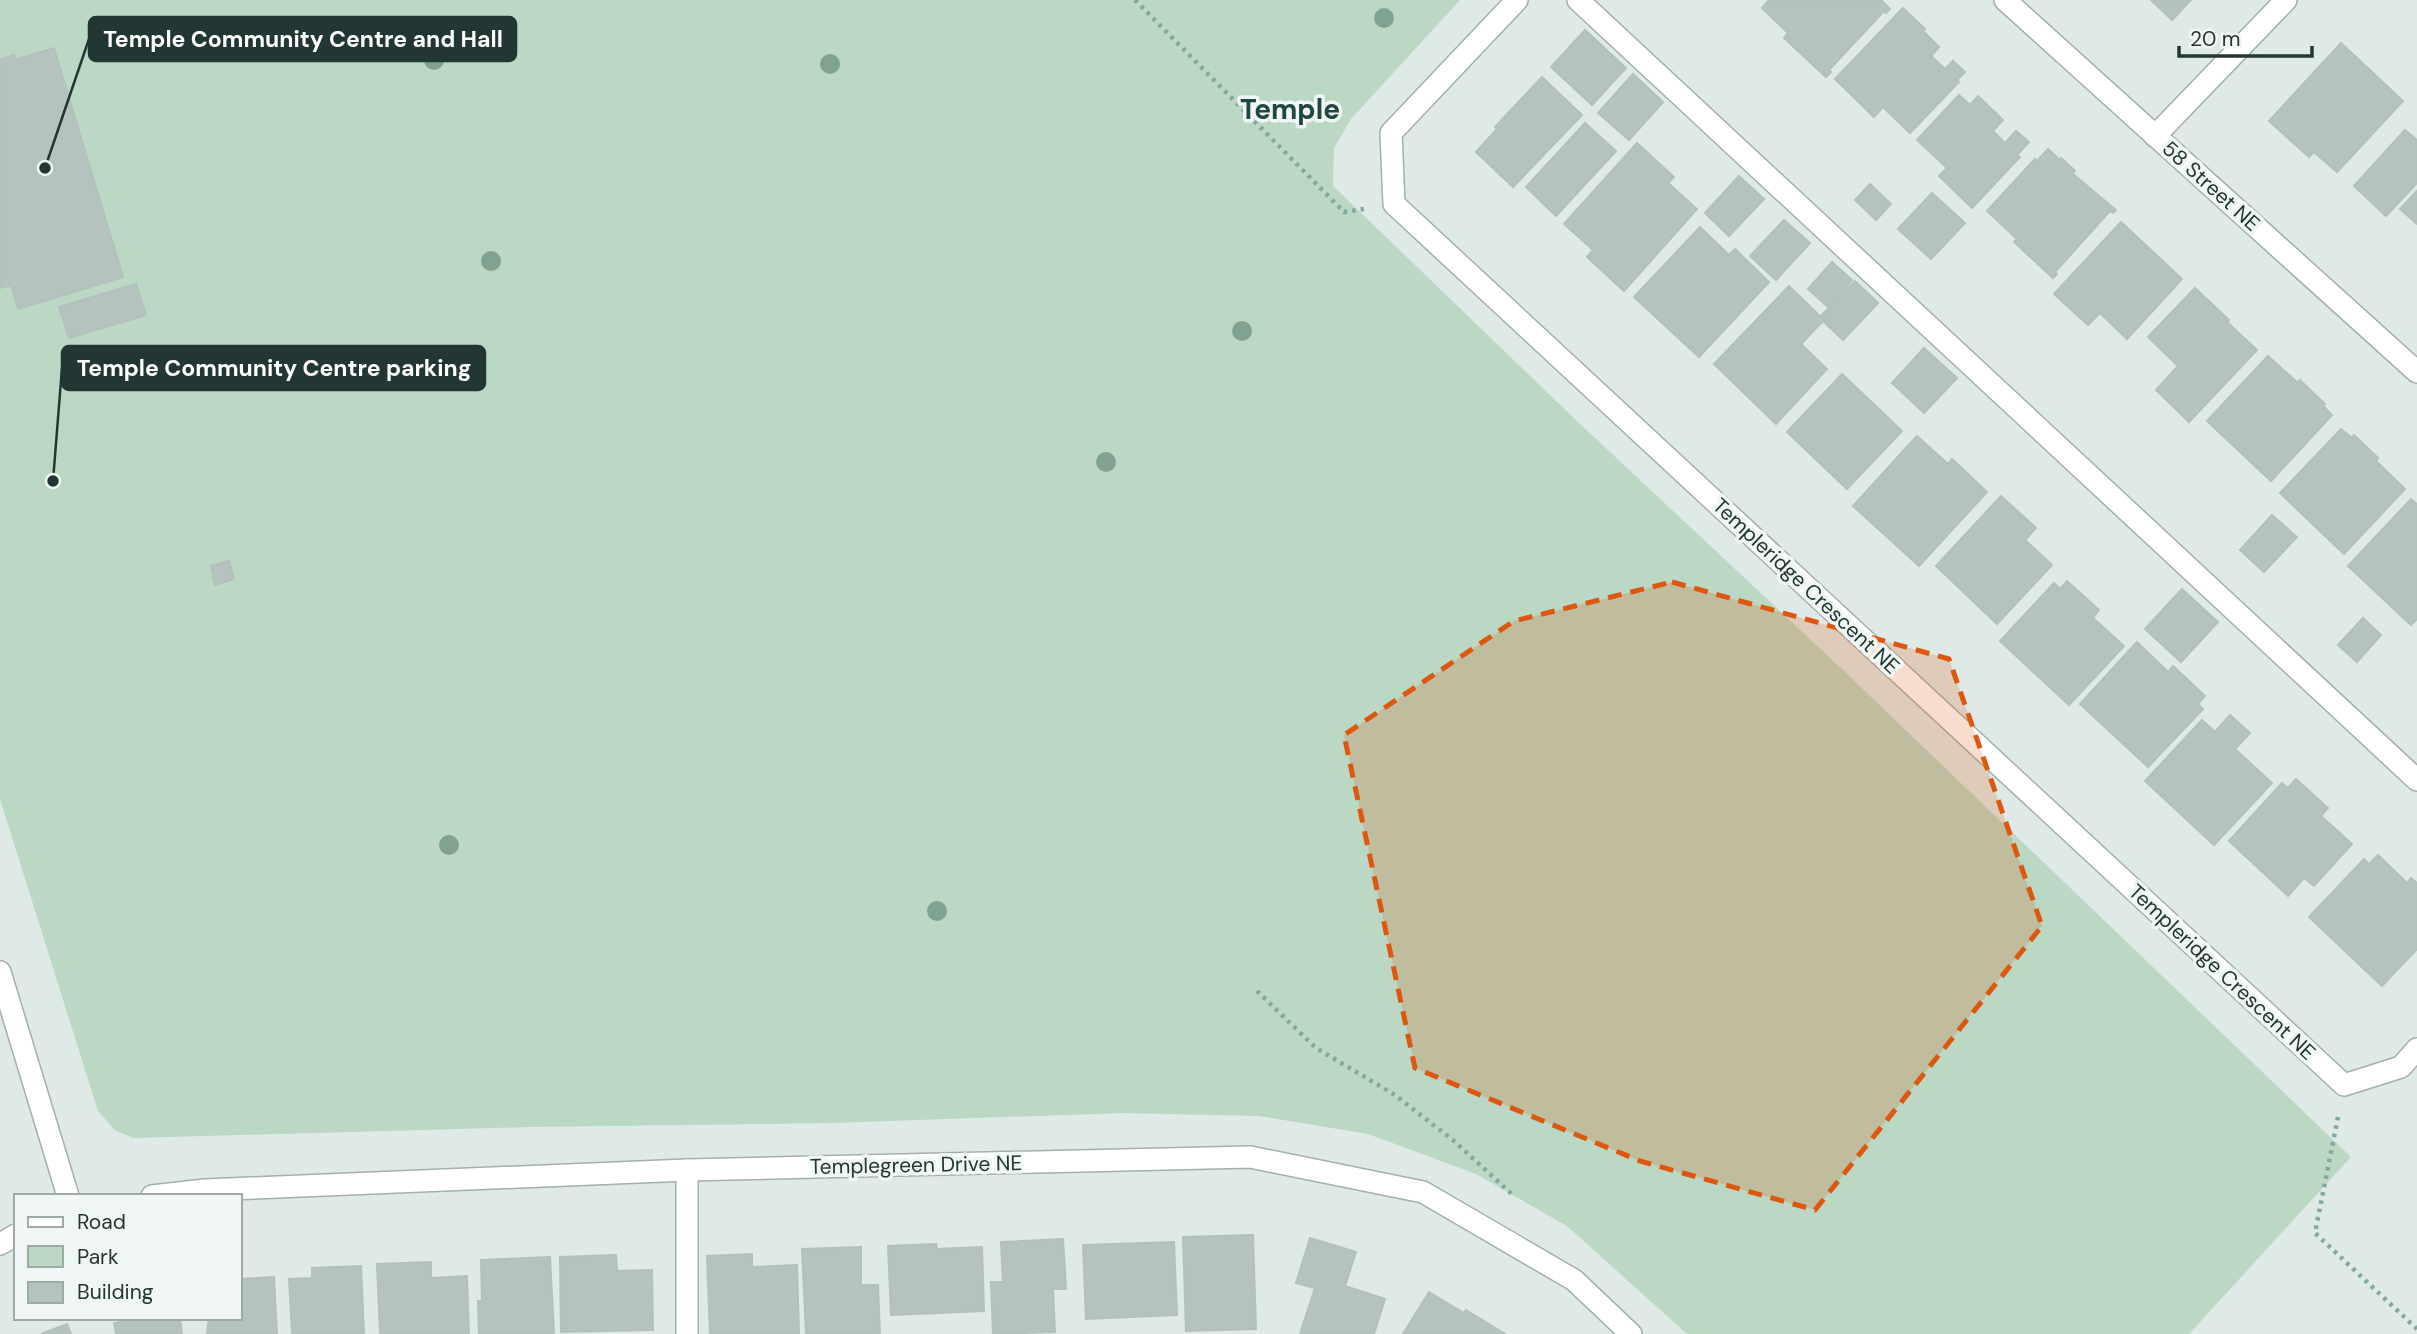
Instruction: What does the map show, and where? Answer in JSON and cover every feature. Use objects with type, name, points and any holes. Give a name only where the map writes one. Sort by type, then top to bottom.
[{"type":"street","points":[[1394,204],[1391,133],[1517,0]]},
{"type":"street","points":[[1578,0],[2417,780]]},
{"type":"street","name":"58 Street NE","points":[[2005,0],[2417,372]]},
{"type":"street","points":[[2155,136],[2286,0]]},
{"type":"street","name":"Templeridge Crescent NE","points":[[1394,204],[2344,1085]]},
{"type":"street","points":[[0,972],[67,1194]]},
{"type":"street","points":[[2344,1085],[2401,1067],[2417,1049]]},
{"type":"street","name":"Templegreen Drive NE","points":[[170,1194],[205,1190],[687,1170],[1250,1157],[1423,1192],[1574,1280],[1632,1334]]},
{"type":"street","points":[[687,1170],[687,1334]]},
{"type":"path","points":[[1135,0],[1344,212],[1394,204]]},
{"type":"path","points":[[1257,991],[1316,1048],[1395,1095],[1454,1141],[1515,1197]]},
{"type":"path","points":[[2344,1085],[2315,1233],[2417,1329]]},
{"type":"highlighted area","points":[[1672,582],[1949,659],[2042,926],[1815,1210],[1640,1161],[1415,1068],[1344,735],[1514,621]]},
{"type":"green space","points":[[0,0],[1460,0],[1351,119],[1334,148],[1333,186],[2351,1157],[2189,1334],[1687,1334],[1567,1226],[1476,1174],[1368,1134],[1259,1116],[1124,1113],[831,1123],[531,1127],[133,1138],[115,1130],[98,1111],[0,799]]},
{"type":"building","points":[[1769,0],[1881,0],[1890,9],[1886,13],[1884,11],[1829,70],[1831,72],[1826,77],[1784,38],[1788,33],[1762,8]]},
{"type":"building","points":[[2151,0],[2191,0],[2172,20]]},
{"type":"building","points":[[1903,8],[1939,47],[1931,56],[1945,69],[1953,61],[1965,72],[1957,80],[1959,82],[1910,133],[1883,107],[1874,117],[1835,79]]},
{"type":"building","points":[[1585,30],[1626,68],[1592,105],[1551,67]]},
{"type":"building","points":[[2341,43],[2403,101],[2337,172],[2314,152],[2309,157],[2269,121]]},
{"type":"building","points":[[54,48],[123,277],[18,309],[11,285],[0,288],[0,60],[14,55],[15,60]]},
{"type":"building","points":[[1633,74],[1663,102],[1629,140],[1598,113]]},
{"type":"building","points":[[1542,77],[1582,115],[1513,187],[1476,152],[1497,129],[1495,127]]},
{"type":"building","points":[[1959,95],[1970,105],[1978,96],[2003,120],[1993,131],[2005,143],[2016,131],[2029,142],[2017,155],[2020,157],[1972,208],[1939,176],[1947,168],[1917,140]]},
{"type":"building","points":[[1585,123],[1616,151],[1556,216],[1526,187]]},
{"type":"building","points":[[2405,130],[2417,140],[2417,183],[2386,216],[2354,186]]},
{"type":"building","points":[[1637,143],[1674,177],[1668,183],[1697,209],[1624,291],[1587,257],[1593,250],[1564,224]]},
{"type":"building","points":[[2048,149],[2116,210],[2113,213],[2110,211],[2055,272],[2057,274],[2053,278],[2014,242],[2017,239],[1987,211],[2035,159],[2037,161]]},
{"type":"building","points":[[1739,176],[1764,199],[1729,236],[1705,213]]},
{"type":"building","points":[[1870,184],[1891,204],[1876,220],[1855,200]]},
{"type":"building","points":[[2417,191],[2417,224],[2400,209]]},
{"type":"building","points":[[1932,193],[1965,223],[1931,259],[1898,229]]},
{"type":"building","points":[[1784,220],[1810,243],[1776,280],[1750,256]]},
{"type":"building","points":[[2121,222],[2182,279],[2127,339],[2100,313],[2088,325],[2054,294]]},
{"type":"building","points":[[1700,227],[1729,255],[1735,249],[1769,282],[1699,357],[1634,297]]},
{"type":"building","points":[[1832,262],[1852,280],[1828,307],[1808,289]]},
{"type":"building","points":[[1855,281],[1878,303],[1843,340],[1821,316]]},
{"type":"building","points":[[136,284],[146,315],[69,338],[59,307]]},
{"type":"building","points":[[1789,286],[1824,320],[1801,344],[1827,369],[1776,424],[1714,364]]},
{"type":"building","points":[[2195,288],[2257,350],[2189,422],[2156,390],[2178,366],[2148,337]]},
{"type":"building","points":[[1924,348],[1957,378],[1924,413],[1892,383]]},
{"type":"building","points":[[2268,356],[2298,383],[2300,380],[2325,404],[2323,406],[2332,415],[2271,481],[2207,421]]},
{"type":"building","points":[[1842,374],[1902,431],[1847,489],[1787,432]]},
{"type":"building","points":[[2341,429],[2352,438],[2354,435],[2405,489],[2344,554],[2280,493]]},
{"type":"building","points":[[1917,436],[1948,464],[1952,459],[1987,492],[1919,566],[1853,506]]},
{"type":"building","points":[[2001,496],[2036,528],[2025,540],[2052,565],[1997,624],[1936,566]]},
{"type":"building","points":[[2411,499],[2417,504],[2417,619],[2411,625],[2348,566]]},
{"type":"building","points":[[2272,515],[2297,537],[2264,572],[2240,550]]},
{"type":"building","points":[[229,561],[234,579],[215,585],[211,566]]},
{"type":"building","points":[[2067,581],[2099,610],[2093,618],[2124,646],[2069,705],[2000,641],[2054,583],[2060,589]]},
{"type":"building","points":[[2182,589],[2218,622],[2181,662],[2145,629]]},
{"type":"building","points":[[2363,618],[2381,635],[2357,662],[2338,645]]},
{"type":"building","points":[[2137,642],[2168,672],[2173,666],[2205,696],[2198,704],[2203,709],[2148,767],[2080,704]]},
{"type":"building","points":[[2230,715],[2250,733],[2235,749],[2272,783],[2214,845],[2145,781],[2202,720],[2215,732]]},
{"type":"building","points":[[2296,779],[2328,808],[2321,816],[2352,844],[2314,886],[2304,878],[2288,896],[2229,841],[2282,783],[2288,788]]},
{"type":"building","points":[[2378,855],[2407,883],[2411,878],[2417,883],[2417,949],[2382,986],[2309,917],[2364,859],[2369,864]]},
{"type":"building","points":[[1253,1235],[1256,1329],[1186,1331],[1183,1237]]},
{"type":"building","points":[[1310,1238],[1356,1252],[1345,1286],[1385,1299],[1374,1334],[1300,1334],[1315,1288],[1296,1283]]},
{"type":"building","points":[[1063,1239],[1066,1289],[1053,1289],[1055,1332],[993,1334],[991,1282],[1003,1282],[1001,1242]]},
{"type":"building","points":[[1174,1242],[1177,1315],[1086,1319],[1083,1245]]},
{"type":"building","points":[[936,1244],[937,1249],[982,1247],[984,1311],[891,1315],[888,1246]]},
{"type":"building","points":[[861,1247],[861,1285],[878,1285],[880,1334],[806,1334],[802,1249]]},
{"type":"building","points":[[752,1254],[752,1267],[797,1265],[799,1334],[710,1334],[707,1256]]},
{"type":"building","points":[[616,1255],[617,1271],[652,1270],[653,1330],[561,1332],[560,1257]]},
{"type":"building","points":[[550,1257],[554,1334],[479,1334],[478,1301],[482,1301],[481,1260]]},
{"type":"building","points":[[431,1262],[431,1278],[467,1276],[469,1334],[380,1334],[377,1264]]},
{"type":"building","points":[[361,1266],[364,1334],[292,1334],[289,1279],[312,1278],[312,1268]]},
{"type":"building","points":[[274,1277],[277,1334],[207,1334],[209,1320],[242,1320],[242,1279]]},
{"type":"building","points":[[1429,1292],[1464,1313],[1466,1310],[1505,1334],[1403,1334]]},
{"type":"building","points":[[130,1320],[180,1320],[182,1334],[116,1334],[114,1323]]},
{"type":"building","points":[[67,1324],[71,1334],[41,1334]]},
{"type":"place","name":"Temple Community Centre and Hall","points":[[45,168]]},
{"type":"place","name":"Temple Community Centre parking","points":[[53,481]]},
{"type":"district","name":"Temple","points":[[1290,109]]}]
